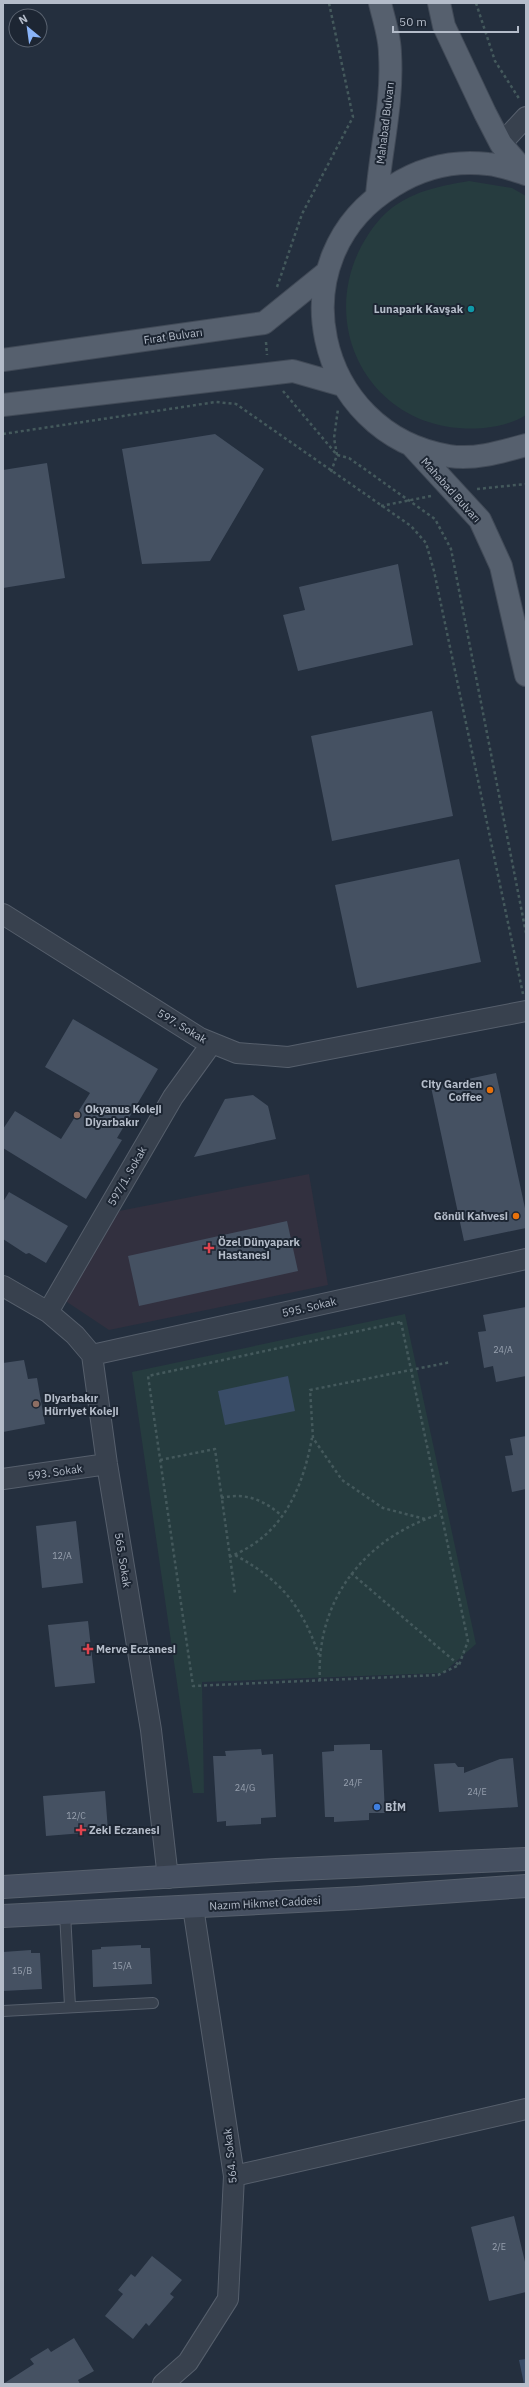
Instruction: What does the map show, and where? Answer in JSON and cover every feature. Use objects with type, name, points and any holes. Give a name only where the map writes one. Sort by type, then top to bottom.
[{"type":"main road","name":"Mahabad Bulvarı","points":[[377,195],[380,155],[387,118],[390,53],[380,3]]},
{"type":"main road","points":[[439,3],[444,26],[501,144],[526,173]]},
{"type":"main road","points":[[526,173],[489,164],[449,164],[411,174],[377,195],[360,211],[346,230],[335,250],[327,272],[322,310],[327,349],[342,385],[360,410],[384,430],[411,445],[449,456],[490,456],[526,445]]},
{"type":"main road","points":[[264,323],[327,272]]},
{"type":"main road","name":"Fırat Bulvarı","points":[[3,360],[264,323]]},
{"type":"main road","points":[[3,405],[293,371],[342,385]]},
{"type":"main road","name":"Mahabad Bulvarı","points":[[411,445],[480,520],[501,566],[526,675]]},
{"type":"main road","points":[[3,1887],[168,1878],[276,1870],[526,1859]]},
{"type":"main road","name":"Nazım Hikmet Caddesi","points":[[3,1916],[193,1907],[526,1886]]},
{"type":"street","points":[[501,144],[524,110]]},
{"type":"street","name":"597. Sokak","points":[[3,914],[200,1038],[237,1053],[288,1057],[525,1005]]},
{"type":"street","name":"597/1. Sokak","points":[[48,1312],[173,1098],[212,1043]]},
{"type":"street","name":"595. Sokak","points":[[92,1355],[526,1259]]},
{"type":"street","points":[[3,1286],[48,1312],[75,1335],[92,1355]]},
{"type":"street","name":"565. Sokak","points":[[92,1355],[107,1464],[151,1730],[168,1878]]},
{"type":"street","name":"593. Sokak","points":[[3,1479],[107,1464]]},
{"type":"street","name":"564. Sokak","points":[[163,2384],[188,2362],[228,2299],[234,2176],[193,1907]]},
{"type":"street","points":[[234,2176],[526,2109]]},
{"type":"lane","points":[[65,1913],[70,2006]]},
{"type":"lane","points":[[3,2011],[70,2006],[153,2003]]},
{"type":"path","points":[[274,295],[302,214],[353,117],[329,3]]},
{"type":"path","points":[[476,3],[495,61],[524,110]]},
{"type":"path","points":[[264,323],[268,374],[337,455],[349,458],[435,519],[452,549],[526,933]]},
{"type":"path","points":[[331,472],[337,455],[334,438],[342,385]]},
{"type":"path","points":[[3,434],[216,402],[236,404],[331,472],[411,526],[426,543],[434,571],[525,1005]]},
{"type":"path","points":[[401,1322],[468,1642],[459,1665],[438,1675],[320,1682],[193,1686],[160,1460],[148,1376],[401,1322]]},
{"type":"path","points":[[229,1557],[249,1546],[283,1517],[302,1483],[312,1438],[310,1390],[451,1362]]},
{"type":"path","points":[[312,1438],[342,1480],[363,1496],[383,1508],[426,1519]]},
{"type":"path","points":[[160,1460],[215,1449],[235,1593]]},
{"type":"path","points":[[221,1498],[243,1495],[256,1499],[270,1506],[283,1517]]},
{"type":"path","points":[[320,1682],[319,1656],[323,1632],[333,1605],[351,1573],[363,1558],[405,1528],[440,1514]]},
{"type":"path","points":[[235,1554],[267,1575],[294,1602],[304,1616],[319,1656]]},
{"type":"path","points":[[351,1573],[459,1665]]},
{"type":"shaded area","name":"Özel Dünyapark Hastanesi","points":[[309,1174],[328,1285],[109,1330],[64,1300],[119,1211]]},
{"type":"green space","points":[[469,181],[512,188],[526,196],[526,415],[502,425],[485,428],[459,428],[428,422],[401,409],[379,390],[362,368],[351,341],[346,313],[348,283],[358,253],[365,240],[382,216],[411,196],[439,187]]},
{"type":"green space","points":[[405,1314],[476,1644],[443,1673],[202,1682],[204,1793],[193,1793],[132,1372]]},
{"type":"water","points":[[288,1376],[295,1411],[225,1425],[218,1391]]},
{"type":"water","points":[[526,2359],[526,2384],[524,2384],[519,2360]]},
{"type":"building","points":[[215,434],[264,469],[210,561],[142,564],[122,449]]},
{"type":"building","points":[[47,463],[65,578],[3,588],[3,470]]},
{"type":"building","points":[[398,564],[413,645],[298,671],[283,615],[305,610],[299,587]]},
{"type":"building","points":[[432,711],[453,816],[332,841],[311,736]]},
{"type":"building","points":[[459,859],[481,962],[357,988],[335,885]]},
{"type":"building","points":[[73,1019],[158,1069],[117,1138],[122,1140],[86,1199],[3,1148],[3,1129],[15,1111],[61,1139],[90,1093],[45,1067]]},
{"type":"building","points":[[496,1073],[526,1213],[526,1228],[464,1241],[431,1087]]},
{"type":"building","points":[[253,1095],[268,1106],[276,1139],[194,1157],[225,1099]]},
{"type":"building","points":[[9,1192],[68,1226],[46,1263],[29,1253],[26,1254],[3,1239],[3,1202]]},
{"type":"building","points":[[287,1221],[298,1271],[139,1306],[128,1256]]},
{"type":"building","points":[[526,1307],[526,1376],[496,1382],[493,1366],[484,1368],[478,1332],[486,1331],[483,1315]]},
{"type":"building","points":[[24,1360],[28,1379],[37,1378],[45,1424],[3,1432],[3,1363]]},
{"type":"building","points":[[526,1436],[526,1489],[512,1492],[505,1456],[513,1455],[510,1439]]},
{"type":"building","points":[[76,1521],[83,1583],[42,1588],[36,1526]]},
{"type":"building","points":[[88,1621],[95,1683],[55,1687],[48,1625]]},
{"type":"building","points":[[370,1744],[370,1750],[382,1750],[385,1813],[369,1813],[369,1820],[334,1822],[334,1817],[325,1817],[322,1752],[334,1751],[334,1745]]},
{"type":"building","points":[[261,1749],[262,1755],[273,1754],[276,1817],[261,1818],[261,1824],[226,1826],[226,1821],[217,1822],[213,1756],[226,1756],[225,1751]]},
{"type":"building","points":[[513,1758],[518,1807],[439,1812],[434,1764],[455,1763],[458,1767],[464,1767],[464,1773],[500,1759]]},
{"type":"building","points":[[105,1791],[108,1831],[46,1836],[43,1796]]},
{"type":"building","points":[[141,1945],[141,1948],[150,1948],[152,1984],[93,1987],[92,1950],[101,1949],[101,1947]]},
{"type":"building","points":[[31,1950],[31,1953],[40,1953],[42,1989],[3,1991],[3,1952]]},
{"type":"building","points":[[514,2216],[526,2266],[526,2292],[489,2301],[471,2227]]},
{"type":"building","points":[[152,2256],[182,2280],[170,2294],[174,2297],[149,2326],[146,2323],[133,2339],[105,2316],[123,2294],[118,2290],[131,2274],[135,2277]]},
{"type":"building","points":[[74,2338],[94,2371],[78,2380],[80,2384],[3,2384],[34,2364],[30,2359],[48,2348],[51,2352]]},
{"type":"place","name":"Lunapark Kavşak","points":[[471,309]]},
{"type":"place","name":"City Garden Coffee","points":[[490,1090]]},
{"type":"place","name":"Okyanus Koleji Diyarbakır","points":[[77,1115]]},
{"type":"place","name":"Gönül Kahvesi","points":[[516,1216]]},
{"type":"place","name":"Özel Dünyapark Hastanesi","points":[[209,1248]]},
{"type":"place","name":"Diyarbakır Hürriyet Koleji","points":[[36,1404]]},
{"type":"place","name":"Merve Eczanesi","points":[[88,1649]]},
{"type":"place","name":"BİM","points":[[377,1807]]},
{"type":"place","name":"Zeki Eczanesi","points":[[81,1830]]}]
